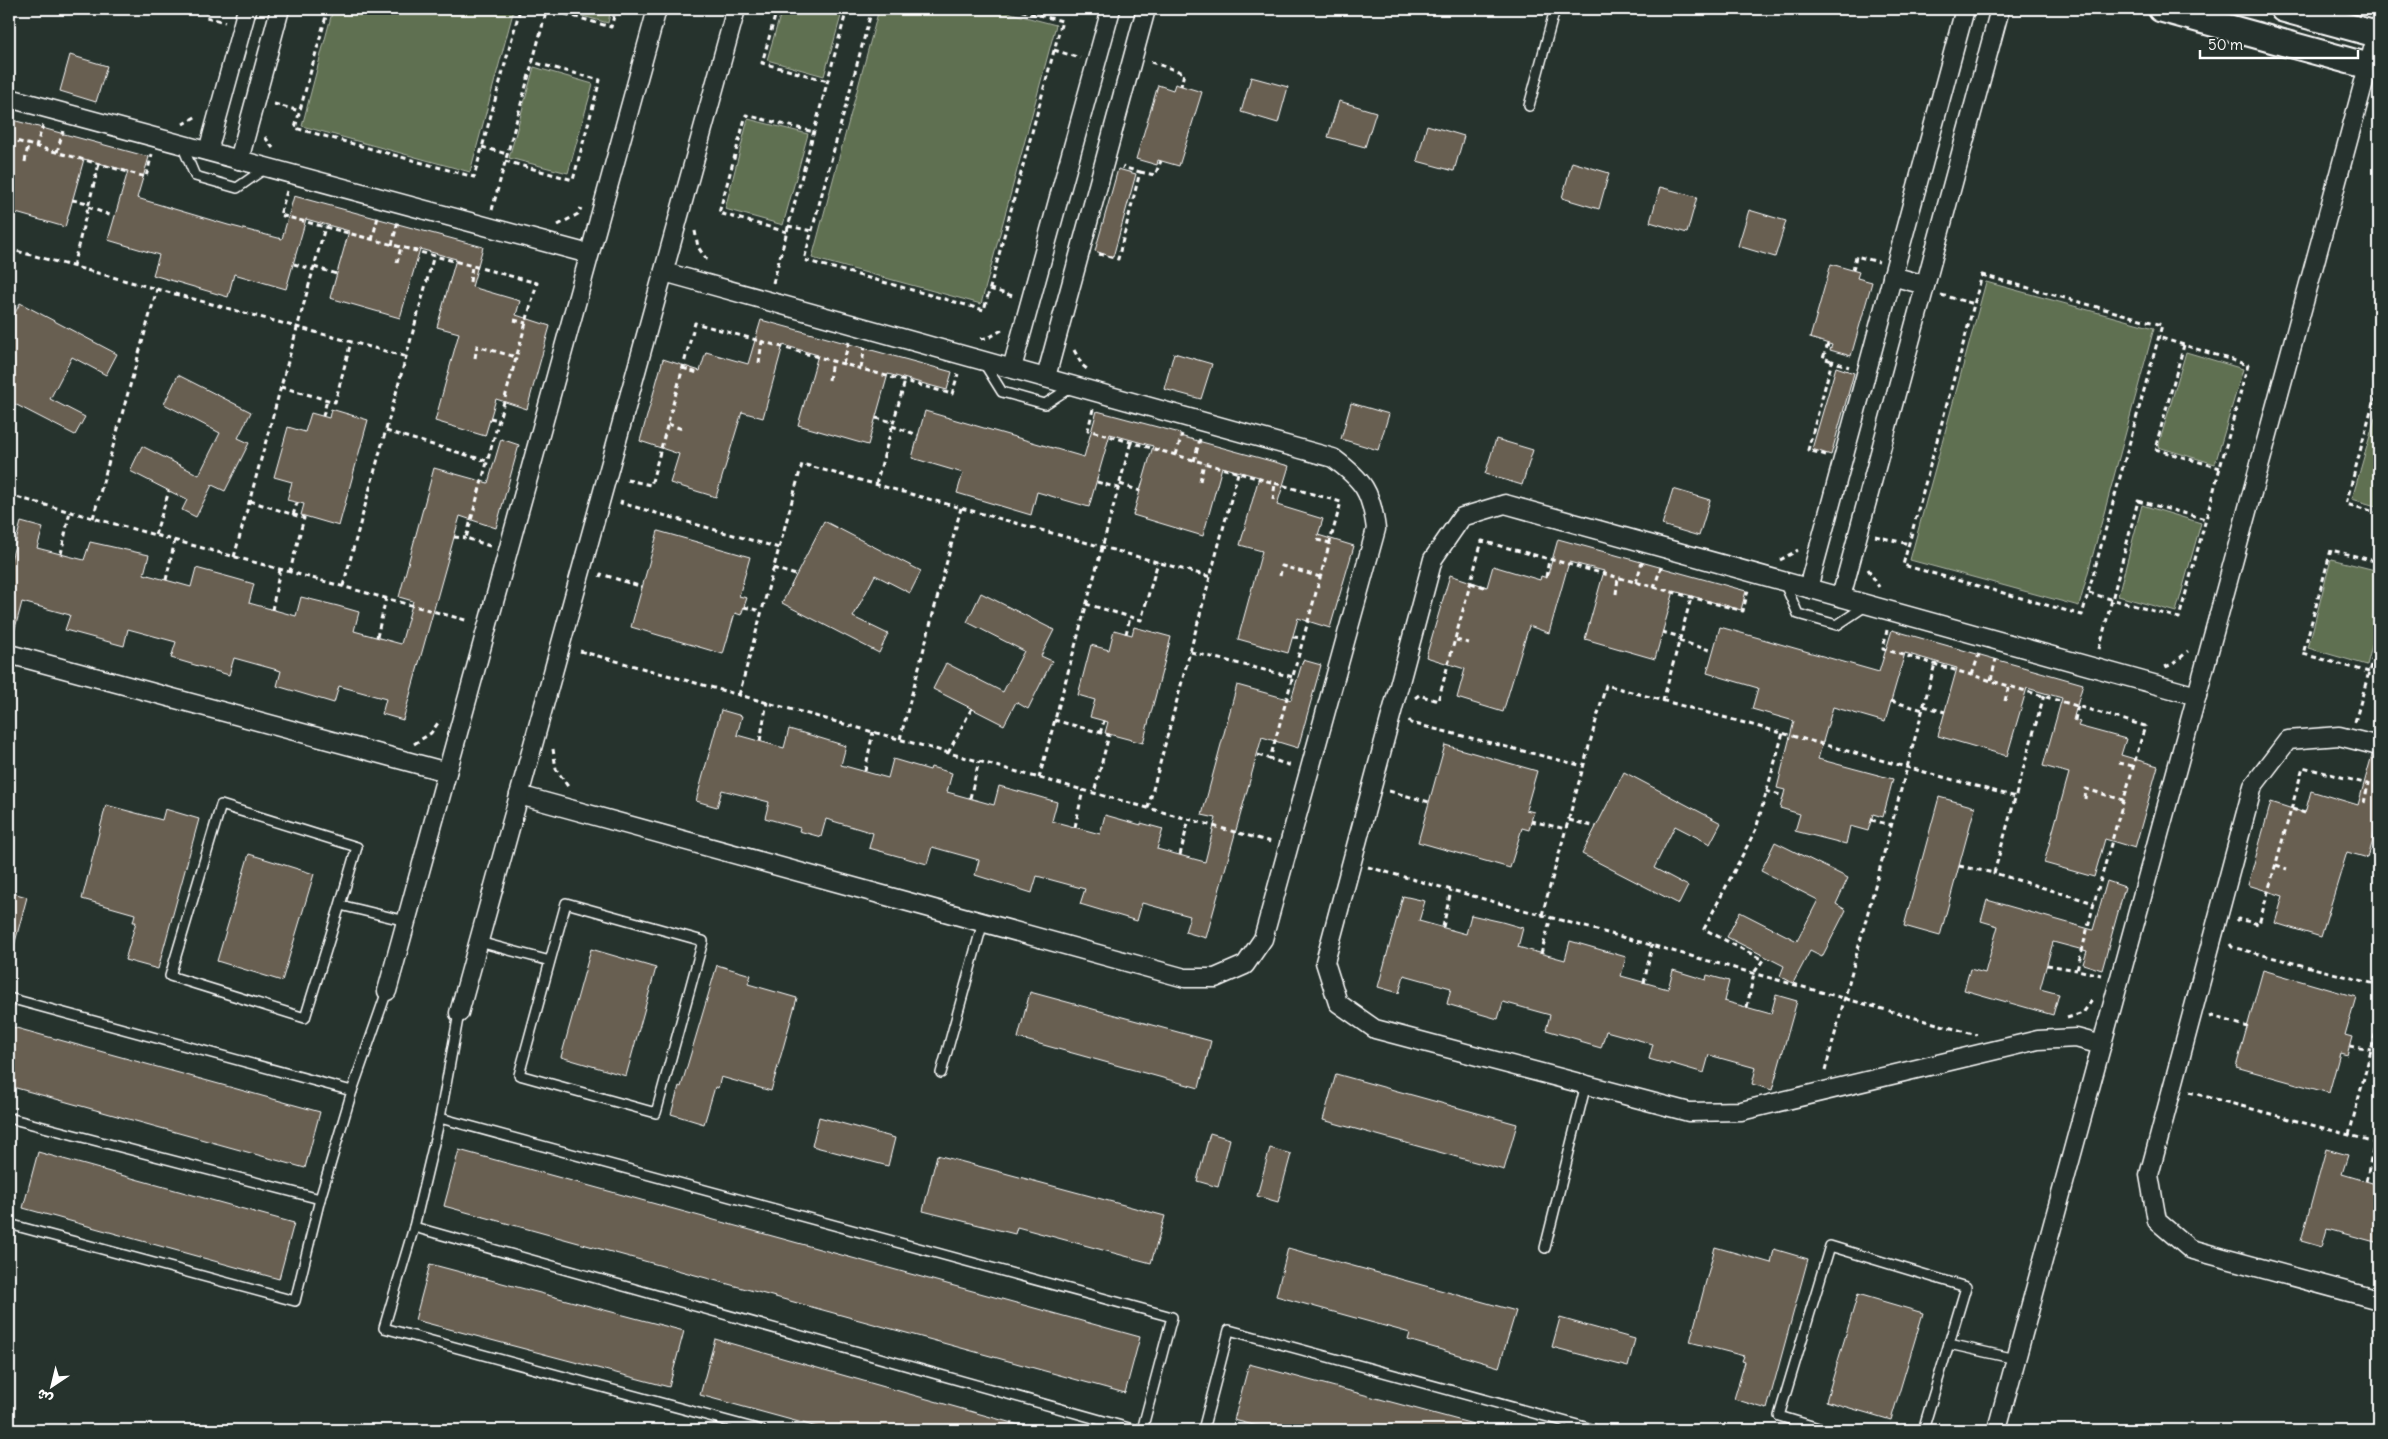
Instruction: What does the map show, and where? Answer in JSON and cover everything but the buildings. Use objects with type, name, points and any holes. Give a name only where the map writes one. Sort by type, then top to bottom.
[{"type":"main road","points":[[2161,9],[2374,67]]},
{"type":"main road","points":[[2283,9],[2378,35]]},
{"type":"street","points":[[208,151],[246,9]]},
{"type":"street","points":[[239,160],[280,9]]},
{"type":"street","points":[[387,991],[657,9]]},
{"type":"street","points":[[459,1013],[736,9]]},
{"type":"street","points":[[1012,368],[1111,9]]},
{"type":"street","points":[[1046,377],[1146,9]]},
{"type":"street","points":[[1808,588],[1888,270],[1965,9]]},
{"type":"street","points":[[1840,598],[1930,289],[2000,9]]},
{"type":"street","points":[[1996,1430],[2197,696],[2374,67],[2378,35]]},
{"type":"street","points":[[9,98],[589,254]]},
{"type":"street","points":[[1888,270],[1930,289]]},
{"type":"street","points":[[519,795],[1185,978],[1215,978],[1245,965],[1264,939],[1376,529],[1372,503],[1357,476],[1333,458],[664,272]]},
{"type":"street","points":[[2102,1045],[2076,1038],[2038,1040],[1741,1111],[1689,1112],[1375,1028],[1338,1003],[1326,962],[1433,559],[1462,517],[1505,504],[2197,696]]},
{"type":"street","points":[[9,654],[447,772]]},
{"type":"street","points":[[2379,746],[2339,736],[2288,740],[2253,786],[2149,1175],[2157,1220],[2190,1249],[2379,1300]]},
{"type":"lane","points":[[1528,106],[1555,9]]},
{"type":"lane","points":[[182,144],[195,176],[237,188],[267,167]]},
{"type":"lane","points":[[983,360],[1002,392],[1045,404],[1075,385]]},
{"type":"lane","points":[[1784,581],[1798,614],[1837,625],[1868,605]]},
{"type":"lane","points":[[221,806],[357,847],[340,905],[305,1018],[170,976],[221,806]]},
{"type":"lane","points":[[566,903],[703,941],[656,1113],[519,1075],[550,961],[566,903]]},
{"type":"lane","points":[[340,905],[406,921]]},
{"type":"lane","points":[[941,1073],[983,922]]},
{"type":"lane","points":[[479,942],[550,961]]},
{"type":"lane","points":[[9,1224],[295,1301],[320,1199],[352,1091],[387,991]]},
{"type":"lane","points":[[9,998],[352,1091]]},
{"type":"lane","points":[[459,1013],[440,1118],[414,1227],[384,1328],[761,1430]]},
{"type":"lane","points":[[1545,1248],[1586,1084]]},
{"type":"lane","points":[[9,1118],[320,1199]]},
{"type":"lane","points":[[440,1118],[1172,1317],[1142,1430]]},
{"type":"lane","points":[[414,1227],[1136,1430]]},
{"type":"lane","points":[[1825,1430],[1779,1416],[1830,1246],[1966,1287],[1923,1430]]},
{"type":"lane","points":[[1203,1430],[1229,1330],[1596,1430]]},
{"type":"lane","points":[[1949,1344],[2016,1359]]},
{"type":"path","points":[[209,9],[206,17],[231,24]]},
{"type":"path","points":[[328,9],[296,128],[474,177],[520,9]]},
{"type":"path","points":[[500,215],[491,213],[547,9],[611,27],[616,9]]},
{"type":"path","points":[[777,9],[762,63],[828,81]]},
{"type":"path","points":[[772,286],[847,9]]},
{"type":"path","points":[[872,9],[804,260],[984,310],[1062,22],[1015,9]]},
{"type":"path","points":[[1054,50],[1086,59]]},
{"type":"path","points":[[1146,60],[1184,73],[1180,86]]},
{"type":"path","points":[[505,161],[573,180],[600,80],[532,62]]},
{"type":"path","points":[[268,102],[300,111]]},
{"type":"path","points":[[175,126],[189,121],[201,112]]},
{"type":"path","points":[[786,232],[720,213],[746,115],[814,132]]},
{"type":"path","points":[[36,147],[44,122],[49,123]]},
{"type":"path","points":[[57,152],[64,128],[59,126]]},
{"type":"path","points":[[263,135],[273,149],[280,154]]},
{"type":"path","points":[[9,139],[146,177],[152,152],[159,154]]},
{"type":"path","points":[[25,162],[28,144]]},
{"type":"path","points":[[482,147],[507,154]]},
{"type":"path","points":[[1116,165],[1155,176],[1162,161]]},
{"type":"path","points":[[74,266],[99,164]]},
{"type":"path","points":[[1092,251],[1118,259],[1140,172]]},
{"type":"path","points":[[280,188],[287,190],[280,215],[537,283],[466,538]]},
{"type":"path","points":[[72,200],[89,205],[115,217]]},
{"type":"path","points":[[554,226],[578,214],[582,206]]},
{"type":"path","points":[[372,240],[379,215],[384,216]]},
{"type":"path","points":[[389,218],[398,220],[392,245]]},
{"type":"path","points":[[788,226],[812,231]]},
{"type":"path","points":[[234,556],[325,227]]},
{"type":"path","points":[[695,230],[698,247],[708,262],[715,268]]},
{"type":"path","points":[[397,263],[401,247]]},
{"type":"path","points":[[9,249],[407,357]]},
{"type":"path","points":[[343,586],[434,255]]},
{"type":"path","points":[[1853,270],[1856,256],[1888,270]]},
{"type":"path","points":[[294,264],[337,274]]},
{"type":"path","points":[[470,282],[472,266]]},
{"type":"path","points":[[1982,275],[2162,325],[2158,337],[2082,615],[1903,565],[1982,275]]},
{"type":"path","points":[[93,518],[156,289]]},
{"type":"path","points":[[990,289],[1022,298]]},
{"type":"path","points":[[1930,289],[1975,304]]},
{"type":"path","points":[[514,320],[526,323]]},
{"type":"path","points":[[625,487],[627,479],[651,486],[695,323],[952,394],[960,368]]},
{"type":"path","points":[[974,341],[990,337],[1007,327]]},
{"type":"path","points":[[2088,592],[2179,618],[2248,365],[2158,337]]},
{"type":"path","points":[[843,364],[850,339],[856,340]]},
{"type":"path","points":[[759,363],[762,341]]},
{"type":"path","points":[[281,387],[335,402],[351,342]]},
{"type":"path","points":[[861,368],[866,342]]},
{"type":"path","points":[[1828,344],[1823,358],[1854,368]]},
{"type":"path","points":[[1073,345],[1074,352],[1082,365],[1089,370]]},
{"type":"path","points":[[2184,345],[2155,449],[2220,468]]},
{"type":"path","points":[[475,358],[477,346],[516,357]]},
{"type":"path","points":[[828,380],[832,361]]},
{"type":"path","points":[[1832,361],[1808,450],[1832,457]]},
{"type":"path","points":[[683,368],[700,374]]},
{"type":"path","points":[[876,484],[905,380]]},
{"type":"path","points":[[2379,401],[2374,399],[2346,504],[2379,513]]},
{"type":"path","points":[[323,416],[327,400]]},
{"type":"path","points":[[1086,404],[1094,406],[1088,430],[1341,502],[1270,759]]},
{"type":"path","points":[[490,418],[499,420]]},
{"type":"path","points":[[876,418],[918,435]]},
{"type":"path","points":[[668,424],[682,429]]},
{"type":"path","points":[[386,431],[487,461]]},
{"type":"path","points":[[1176,455],[1183,431],[1188,432]]},
{"type":"path","points":[[1193,434],[1202,436],[1194,460]]},
{"type":"path","points":[[1039,778],[1131,442]]},
{"type":"path","points":[[1200,481],[1204,463]]},
{"type":"path","points":[[739,694],[802,464],[1212,577]]},
{"type":"path","points":[[1148,808],[1212,577],[1238,473]]},
{"type":"path","points":[[1097,482],[1140,491]]},
{"type":"path","points":[[1273,500],[1275,483]]},
{"type":"path","points":[[155,535],[169,491]]},
{"type":"path","points":[[9,495],[470,621]]},
{"type":"path","points":[[623,495],[621,503],[779,548]]},
{"type":"path","points":[[2098,655],[2138,501],[2206,519]]},
{"type":"path","points":[[250,502],[304,518],[290,571]]},
{"type":"path","points":[[293,515],[298,503]]},
{"type":"path","points":[[900,739],[961,508]]},
{"type":"path","points":[[61,554],[70,511]]},
{"type":"path","points":[[1870,535],[1909,544]]},
{"type":"path","points":[[454,537],[466,538],[492,546],[489,556]]},
{"type":"path","points":[[166,580],[175,540]]},
{"type":"path","points":[[1317,540],[1330,543]]},
{"type":"path","points":[[1413,705],[1415,698],[1419,695],[1438,701],[1482,541],[1743,611],[1749,588],[1754,589]]},
{"type":"path","points":[[1771,560],[1780,560],[1792,556],[1804,546]]},
{"type":"path","points":[[2369,672],[2302,654],[2331,550],[2379,562]]},
{"type":"path","points":[[1636,583],[1643,560],[1647,559]]},
{"type":"path","points":[[1546,577],[1549,560]]},
{"type":"path","points":[[1086,604],[1141,620],[1158,562]]},
{"type":"path","points":[[1654,588],[1661,566],[1659,562]]},
{"type":"path","points":[[1866,562],[1871,576],[1880,589]]},
{"type":"path","points":[[1280,576],[1282,566],[1320,577]]},
{"type":"path","points":[[773,568],[796,575]]},
{"type":"path","points":[[272,610],[280,569]]},
{"type":"path","points":[[599,583],[601,574],[642,587]]},
{"type":"path","points":[[1616,594],[1618,578]]},
{"type":"path","points":[[1471,584],[1487,588]]},
{"type":"path","points":[[377,637],[386,598]]},
{"type":"path","points":[[1663,701],[1691,598]]},
{"type":"path","points":[[744,606],[761,611]]},
{"type":"path","points":[[468,631],[473,612]]},
{"type":"path","points":[[1126,634],[1130,617]]},
{"type":"path","points":[[1888,626],[1882,649],[2145,726],[2094,903],[2078,970]]},
{"type":"path","points":[[1662,632],[1713,651]]},
{"type":"path","points":[[2354,725],[2379,636]]},
{"type":"path","points":[[1293,637],[1304,638]]},
{"type":"path","points":[[1456,640],[1469,643]]},
{"type":"path","points":[[578,660],[583,641]]},
{"type":"path","points":[[2158,668],[2173,664],[2187,653],[2190,647]]},
{"type":"path","points":[[580,651],[1274,842],[1272,851]]},
{"type":"path","points":[[1191,652],[1293,676]]},
{"type":"path","points":[[1972,675],[1978,655],[1982,652]]},
{"type":"path","points":[[1991,680],[1997,661],[1994,655]]},
{"type":"path","points":[[1834,1073],[1824,1075],[1935,664]]},
{"type":"path","points":[[2371,665],[2379,667]]},
{"type":"path","points":[[1542,915],[1606,685],[2016,797]]},
{"type":"path","points":[[2005,701],[2009,685]]},
{"type":"path","points":[[1994,873],[2044,695]]},
{"type":"path","points":[[1891,701],[1923,710]]},
{"type":"path","points":[[760,741],[767,702]]},
{"type":"path","points":[[1924,706],[1945,712]]},
{"type":"path","points":[[2075,720],[2078,706]]},
{"type":"path","points":[[948,753],[972,708]]},
{"type":"path","points":[[1411,712],[1409,719],[1411,723],[1584,766]]},
{"type":"path","points":[[407,744],[414,744],[431,733],[444,715]]},
{"type":"path","points":[[1054,720],[1109,736],[1094,793]]},
{"type":"path","points":[[1100,733],[1104,721]]},
{"type":"path","points":[[865,771],[873,732]]},
{"type":"path","points":[[1747,1007],[1754,974],[1765,959],[1704,929],[1756,829],[1783,733]]},
{"type":"path","points":[[555,741],[553,750],[556,769],[567,786],[574,792]]},
{"type":"path","points":[[1258,755],[1294,766],[1292,776]]},
{"type":"path","points":[[970,798],[979,761]]},
{"type":"path","points":[[2119,763],[2133,766]]},
{"type":"path","points":[[2234,929],[2238,919],[2259,924],[2303,767],[2379,788]]},
{"type":"path","points":[[2364,803],[2368,784]]},
{"type":"path","points":[[2085,799],[2086,789],[2123,800]]},
{"type":"path","points":[[1075,827],[1083,790]]},
{"type":"path","points":[[1387,792],[1391,790],[1429,802]]},
{"type":"path","points":[[1766,791],[1784,796]]},
{"type":"path","points":[[2291,808],[2305,813]]},
{"type":"path","points":[[1180,855],[1189,819]]},
{"type":"path","points":[[1569,820],[1596,826]]},
{"type":"path","points":[[1871,820],[1892,825]]},
{"type":"path","points":[[1531,821],[1566,829]]},
{"type":"path","points":[[1364,876],[1369,857]]},
{"type":"path","points":[[2276,865],[2287,869]]},
{"type":"path","points":[[1367,866],[1978,1035]]},
{"type":"path","points":[[1959,866],[1994,873],[2094,903]]},
{"type":"path","points":[[1443,927],[1451,890]]},
{"type":"path","points":[[1541,954],[1551,917]]},
{"type":"path","points":[[2232,936],[2230,943],[2232,947],[2379,985]]},
{"type":"path","points":[[1644,982],[1652,945]]},
{"type":"path","points":[[2047,965],[2102,976],[2100,982]]},
{"type":"path","points":[[2062,1019],[2083,1013],[2096,995]]},
{"type":"path","points":[[2209,1017],[2213,1016],[2248,1027]]},
{"type":"path","points":[[2348,1135],[2379,1020]]},
{"type":"path","points":[[2350,1046],[2371,1050]]},
{"type":"path","points":[[2186,1100],[2191,1082]]},
{"type":"path","points":[[2188,1091],[2379,1143]]},
{"type":"path","points":[[2366,1181],[2374,1142]]},
{"type":"green space","points":[[333,9],[514,9],[470,172],[302,126]]},
{"type":"green space","points":[[557,9],[611,9],[608,23]]},
{"type":"green space","points":[[782,9],[843,9],[824,76],[767,60]]},
{"type":"green space","points":[[879,9],[995,9],[1056,25],[981,304],[812,258]]},
{"type":"green space","points":[[534,67],[593,84],[568,173],[509,158]]},
{"type":"green space","points":[[748,119],[808,134],[783,225],[725,209]]},
{"type":"green space","points":[[1986,282],[2154,328],[2079,606],[1910,560]]},
{"type":"green space","points":[[2186,352],[2243,369],[2215,464],[2158,447]]},
{"type":"green space","points":[[2379,404],[2379,507],[2352,499]]},
{"type":"green space","points":[[2142,505],[2201,523],[2176,612],[2118,596]]},
{"type":"green space","points":[[2331,559],[2379,571],[2379,619],[2367,665],[2308,648]]}]
